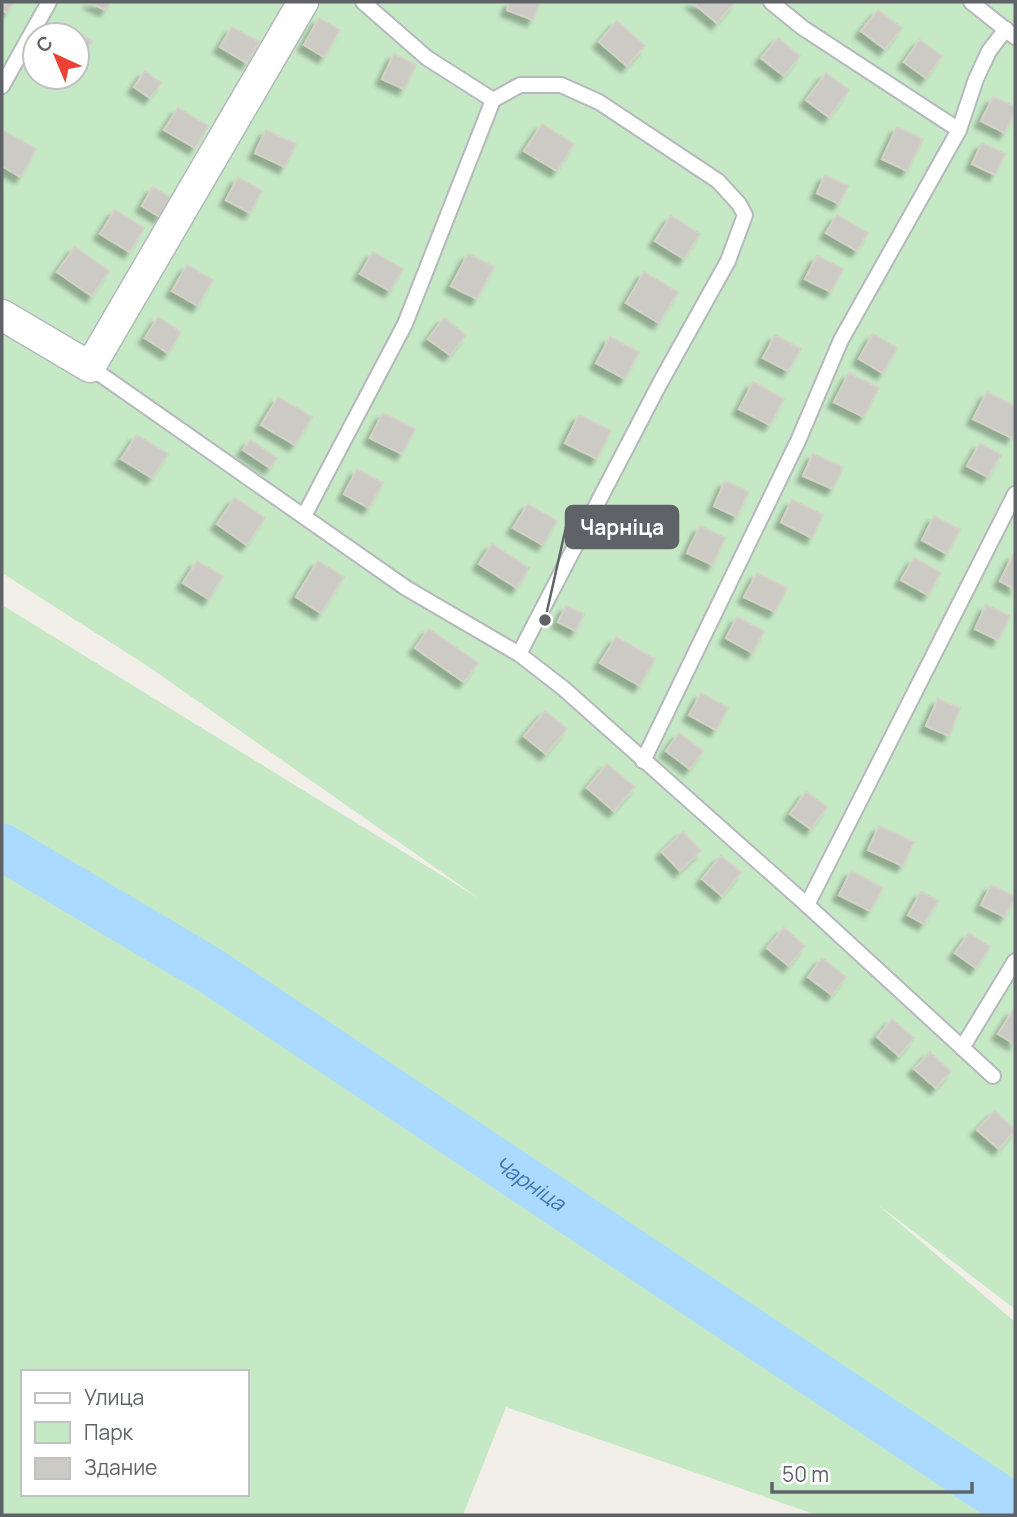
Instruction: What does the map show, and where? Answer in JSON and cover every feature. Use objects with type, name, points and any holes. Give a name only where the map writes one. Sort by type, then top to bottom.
[{"type":"street","points":[[2,315],[90,367],[303,2]]},
{"type":"lane","points":[[2,86],[50,2]]},
{"type":"lane","points":[[365,2],[427,58],[493,100]]},
{"type":"lane","points":[[771,2],[803,28],[959,130]]},
{"type":"lane","points":[[643,761],[798,441],[841,340],[959,130],[976,79],[989,51],[1011,33],[971,2]]},
{"type":"lane","points":[[304,516],[405,324],[493,100],[520,85],[561,85],[599,102],[718,181],[739,204],[745,215],[728,261],[660,383],[519,654]]},
{"type":"lane","points":[[90,367],[407,588],[519,654],[563,688],[807,905],[993,1076]]},
{"type":"lane","points":[[807,905],[1015,494]]},
{"type":"lane","points":[[962,1048],[1015,961]]},
{"type":"green space","points":[[2,2],[1015,2],[1015,1309],[877,1204],[1015,1322],[1015,1515],[817,1515],[506,1407],[463,1515],[2,1515],[2,605],[480,899],[149,667],[2,573]]},
{"type":"building","points":[[2,2],[14,2],[7,13],[2,10]]},
{"type":"building","points":[[89,2],[110,2],[106,10]]},
{"type":"building","points":[[510,2],[540,2],[533,20],[507,10]]},
{"type":"building","points":[[692,2],[735,2],[717,23]]},
{"type":"building","points":[[878,10],[902,28],[885,49],[861,31]]},
{"type":"building","points":[[319,18],[340,30],[324,57],[304,45]]},
{"type":"building","points":[[617,21],[645,46],[627,66],[599,42]]},
{"type":"building","points":[[232,27],[259,42],[247,63],[220,47]]},
{"type":"building","points":[[778,38],[800,56],[784,76],[761,58]]},
{"type":"building","points":[[920,40],[942,56],[926,78],[904,62]]},
{"type":"building","points":[[394,54],[416,65],[404,89],[382,79]]},
{"type":"building","points":[[145,71],[161,83],[150,98],[134,87]]},
{"type":"building","points":[[826,73],[849,90],[829,117],[806,100]]},
{"type":"building","points":[[993,97],[1015,107],[1005,133],[981,121]]},
{"type":"building","points":[[178,108],[208,126],[195,148],[164,130]]},
{"type":"building","points":[[542,124],[574,144],[557,171],[524,151]]},
{"type":"building","points":[[897,127],[923,139],[907,171],[882,159]]},
{"type":"building","points":[[266,130],[296,144],[285,167],[255,153]]},
{"type":"building","points":[[4,131],[36,149],[21,177],[2,166]]},
{"type":"building","points":[[982,143],[1005,154],[995,175],[972,164]]},
{"type":"building","points":[[825,175],[848,186],[839,204],[817,193]]},
{"type":"building","points":[[238,177],[262,191],[250,213],[226,200]]},
{"type":"building","points":[[153,187],[171,198],[160,217],[142,206]]},
{"type":"building","points":[[115,210],[144,228],[130,252],[100,234]]},
{"type":"building","points":[[837,215],[868,233],[857,251],[826,233]]},
{"type":"building","points":[[671,216],[700,234],[684,259],[655,241]]},
{"type":"building","points":[[75,247],[109,271],[92,296],[57,272]]},
{"type":"building","points":[[373,252],[403,269],[390,291],[360,274]]},
{"type":"building","points":[[468,254],[494,267],[477,299],[451,286]]},
{"type":"building","points":[[817,256],[843,269],[831,292],[805,279]]},
{"type":"building","points":[[187,265],[213,280],[198,306],[172,291]]},
{"type":"building","points":[[644,272],[678,292],[659,323],[626,303]]},
{"type":"building","points":[[158,317],[181,332],[168,353],[145,338]]},
{"type":"building","points":[[444,318],[466,335],[450,355],[428,339]]},
{"type":"building","points":[[873,334],[897,348],[883,373],[859,359]]},
{"type":"building","points":[[775,335],[801,349],[788,371],[763,358]]},
{"type":"building","points":[[610,337],[639,352],[625,379],[596,363]]},
{"type":"building","points":[[849,373],[879,388],[864,417],[834,402]]},
{"type":"building","points":[[753,382],[784,399],[770,425],[739,409]]},
{"type":"building","points":[[987,392],[1015,406],[1015,432],[1012,438],[973,419]]},
{"type":"building","points":[[278,397],[312,417],[295,445],[261,425]]},
{"type":"building","points":[[383,413],[415,429],[402,454],[370,438]]},
{"type":"building","points":[[579,415],[611,431],[597,459],[565,443]]},
{"type":"building","points":[[137,435],[168,454],[152,478],[121,459]]},
{"type":"building","points":[[250,440],[277,458],[270,468],[243,450]]},
{"type":"building","points":[[980,443],[1001,455],[988,477],[967,466]]},
{"type":"building","points":[[813,454],[843,467],[833,489],[803,476]]},
{"type":"building","points":[[357,469],[383,483],[369,508],[344,494]]},
{"type":"building","points":[[725,481],[749,492],[737,517],[714,506]]},
{"type":"building","points":[[235,498],[265,518],[247,545],[217,524]]},
{"type":"building","points":[[792,500],[823,515],[812,538],[781,522]]},
{"type":"building","points":[[528,504],[557,521],[543,545],[513,528]]},
{"type":"building","points":[[934,516],[960,530],[947,554],[922,540]]},
{"type":"building","points":[[700,526],[725,538],[713,565],[687,553]]},
{"type":"building","points":[[492,544],[529,568],[517,588],[479,564]]},
{"type":"building","points":[[1015,555],[1015,589],[1000,581]]},
{"type":"building","points":[[914,558],[941,573],[928,595],[901,580]]},
{"type":"building","points":[[197,561],[223,576],[209,599],[183,583]]},
{"type":"building","points":[[318,561],[344,577],[321,613],[296,597]]},
{"type":"building","points":[[757,573],[787,588],[775,612],[744,597]]},
{"type":"building","points":[[986,605],[1010,616],[998,640],[975,629]]},
{"type":"building","points":[[566,606],[584,614],[576,631],[558,622]]},
{"type":"building","points":[[737,617],[764,631],[753,653],[726,638]]},
{"type":"building","points":[[429,629],[478,663],[464,682],[415,648]]},
{"type":"building","points":[[616,637],[655,659],[640,686],[600,663]]},
{"type":"building","points":[[701,693],[728,708],[716,730],[689,715]]},
{"type":"building","points":[[938,699],[960,708],[949,736],[926,726]]},
{"type":"building","points":[[545,711],[567,729],[546,754],[524,736]]},
{"type":"building","points":[[679,733],[703,751],[690,769],[666,751]]},
{"type":"building","points":[[607,764],[635,787],[614,811],[587,788]]},
{"type":"building","points":[[806,792],[827,807],[811,829],[790,814]]},
{"type":"building","points":[[879,826],[914,842],[903,866],[868,850]]},
{"type":"building","points":[[683,832],[701,851],[680,871],[662,852]]},
{"type":"building","points":[[721,856],[741,872],[722,896],[702,879]]},
{"type":"building","points":[[851,871],[883,888],[870,911],[839,895]]},
{"type":"building","points":[[991,885],[1015,897],[1005,917],[981,905]]},
{"type":"building","points":[[921,892],[938,901],[924,924],[908,915]]},
{"type":"building","points":[[784,928],[805,946],[789,966],[767,948]]},
{"type":"building","points":[[969,933],[990,947],[976,968],[955,953]]},
{"type":"building","points":[[822,958],[846,977],[832,995],[808,977]]},
{"type":"building","points":[[1013,1010],[1015,1011],[1015,1044],[998,1034]]},
{"type":"building","points":[[892,1019],[914,1038],[899,1056],[877,1037]]},
{"type":"building","points":[[930,1052],[951,1071],[936,1088],[914,1069]]},
{"type":"building","points":[[995,1111],[1015,1130],[999,1149],[977,1130]]},
{"type":"waterway","name":"Чарніца","points":[[2,847],[211,971],[1015,1508]]},
{"type":"place","name":"Чарніца","points":[[545,620]]}]
